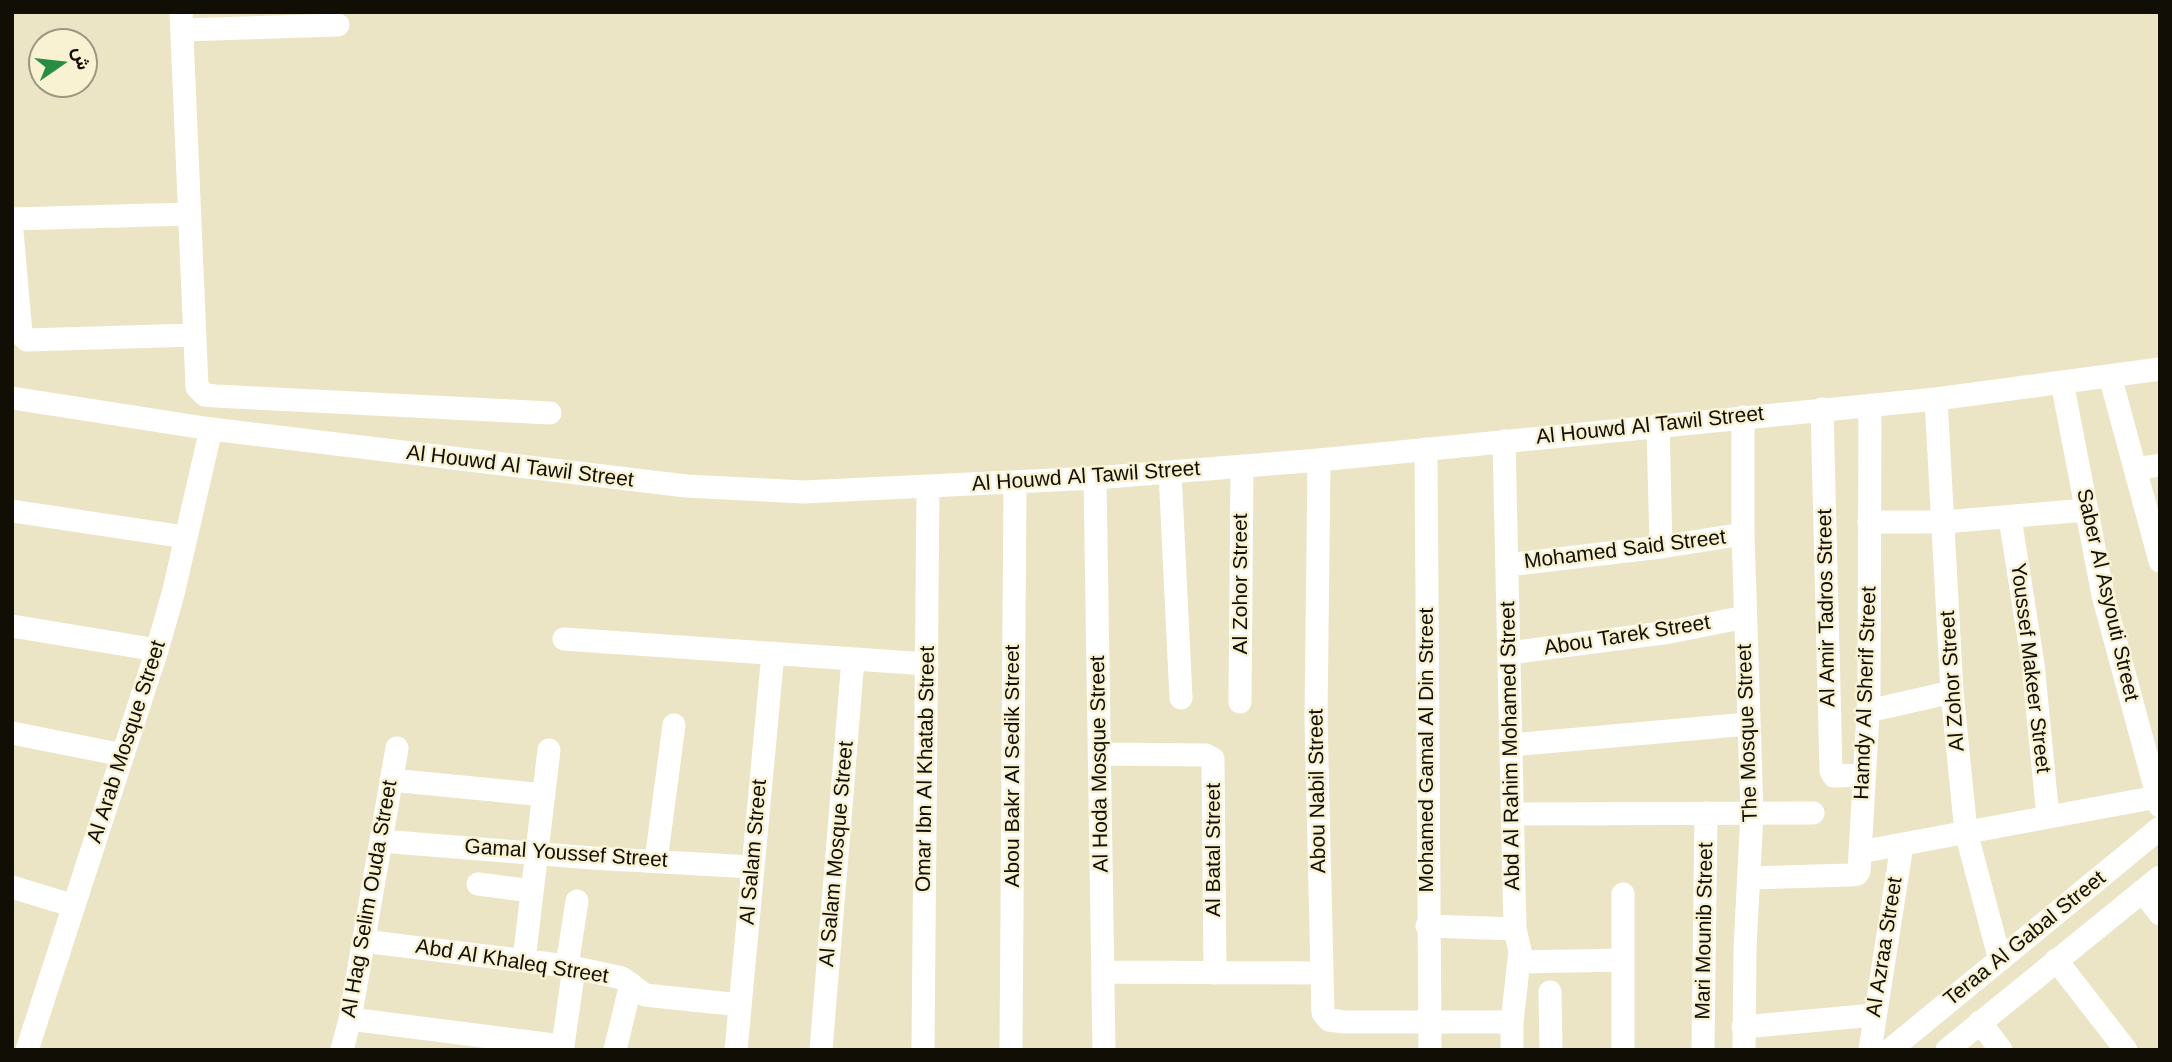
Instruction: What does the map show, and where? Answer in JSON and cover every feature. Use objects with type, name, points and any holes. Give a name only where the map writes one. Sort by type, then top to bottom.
[{"type":"street","points":[[338,25],[181,21],[197,387],[205,395],[550,413]]},
{"type":"street","points":[[12,219],[189,214]]},
{"type":"street","points":[[12,231],[21,334],[27,340],[194,335]]},
{"type":"street","name":"Al Houwd Al Tawil Street","points":[[12,398],[211,429],[712,489],[804,492],[1015,483],[1320,460],[1936,399],[2160,369]]},
{"type":"street","points":[[2110,376],[2158,550]]},
{"type":"street","name":"Saber Al Asyouti Street","points":[[2063,382],[2103,595],[2158,802]]},
{"type":"street","name":"Al Zohor Street","points":[[1936,399],[1952,692],[1966,832],[2000,960]]},
{"type":"street","name":"Hamdy Al Sherif Street","points":[[1860,852],[1868,711],[1870,405]]},
{"type":"street","name":"Al Amir Tadros Street","points":[[1822,410],[1831,771],[1835,776],[1864,775]]},
{"type":"street","name":"The Mosque Street","points":[[1743,417],[1743,534],[1752,813],[1744,1050]]},
{"type":"street","points":[[1658,425],[1661,547]]},
{"type":"street","name":"Al Arab Mosque Street","points":[[27,1050],[157,650],[211,429]]},
{"type":"street","name":"Abd Al Rahim Mohamed Street","points":[[1504,441],[1515,929],[1520,962],[1512,1022],[1512,1050]]},
{"type":"street","name":"Mohamed Gamal Al Din Street","points":[[1426,449],[1427,926],[1430,1050]]},
{"type":"street","name":"Abou Nabil Street","points":[[1320,460],[1316,721],[1323,1013],[1329,1020],[1345,1022],[1429,1021]]},
{"type":"street","points":[[2134,468],[2160,465]]},
{"type":"street","name":"Al Zohor Street","points":[[1240,702],[1242,466]]},
{"type":"street","points":[[1170,472],[1181,698]]},
{"type":"street","name":"Al Hoda Mosque Street","points":[[1095,478],[1104,1050]]},
{"type":"street","name":"Abou Bakr Al Sedik Street","points":[[1012,1050],[1015,483]]},
{"type":"street","name":"Omar Ibn Al Khatab Street","points":[[923,1050],[928,488]]},
{"type":"street","points":[[1869,522],[1944,523],[2086,510]]},
{"type":"street","points":[[12,511],[185,537]]},
{"type":"street","name":"Youssef Makeer Street","points":[[2010,518],[2033,664],[2048,817]]},
{"type":"street","name":"Mohamed Said Street","points":[[1507,565],[1661,547],[1743,534]]},
{"type":"street","name":"Abou Tarek Street","points":[[1509,653],[1670,632],[1745,617]]},
{"type":"street","points":[[12,626],[157,650]]},
{"type":"street","points":[[564,639],[928,664]]},
{"type":"street","name":"Al Salam Street","points":[[736,1050],[774,653]]},
{"type":"street","name":"Al Salam Mosque Street","points":[[821,1050],[853,659]]},
{"type":"street","points":[[1868,711],[1952,692]]},
{"type":"street","points":[[1511,745],[1748,724]]},
{"type":"street","points":[[656,861],[674,725]]},
{"type":"street","points":[[12,733],[123,755]]},
{"type":"street","name":"Al Hag Selim Ouda Street","points":[[342,1050],[350,1019],[397,748]]},
{"type":"street","points":[[524,960],[550,750]]},
{"type":"street","name":"Al Batal Street","points":[[1100,754],[1206,755],[1213,759],[1215,973]]},
{"type":"street","points":[[391,780],[544,794]]},
{"type":"street","points":[[1750,878],[1854,875],[1859,871],[1860,852],[2048,817],[2158,802]]},
{"type":"street","name":"Mari Mounib Street","points":[[1703,1050],[1706,813]]},
{"type":"street","points":[[1513,814],[1813,813]]},
{"type":"street","name":"Teraa Al Gabal Street","points":[[1890,1050],[2160,828]]},
{"type":"street","name":"Gamal Youssef Street","points":[[381,841],[752,867]]},
{"type":"street","name":"Al Azraa Street","points":[[1870,1050],[1902,845]]},
{"type":"street","points":[[478,884],[533,891]]},
{"type":"street","points":[[2151,884],[2160,914]]},
{"type":"street","name":"Teraa Al Gabal Street","points":[[1947,1050],[2151,884]]},
{"type":"street","points":[[12,887],[74,906]]},
{"type":"street","points":[[1623,894],[1623,1050]]},
{"type":"street","points":[[350,1019],[508,1045],[563,1045],[577,901]]},
{"type":"street","points":[[1427,926],[1515,929]]},
{"type":"street","name":"Abd Al Khaleq Street","points":[[363,941],[570,967],[622,978],[645,995],[740,1005]]},
{"type":"street","points":[[1520,962],[1623,960]]},
{"type":"street","points":[[2056,960],[2126,1050]]},
{"type":"street","points":[[1104,972],[1321,974]]},
{"type":"street","points":[[615,1050],[631,984]]},
{"type":"street","points":[[1550,992],[1551,1050]]},
{"type":"street","points":[[1705,1003],[1744,1001]]},
{"type":"street","points":[[1744,1027],[1874,1015]]},
{"type":"street","points":[[1429,1021],[1512,1022]]},
{"type":"street","points":[[1980,1022],[2001,1050]]}]
